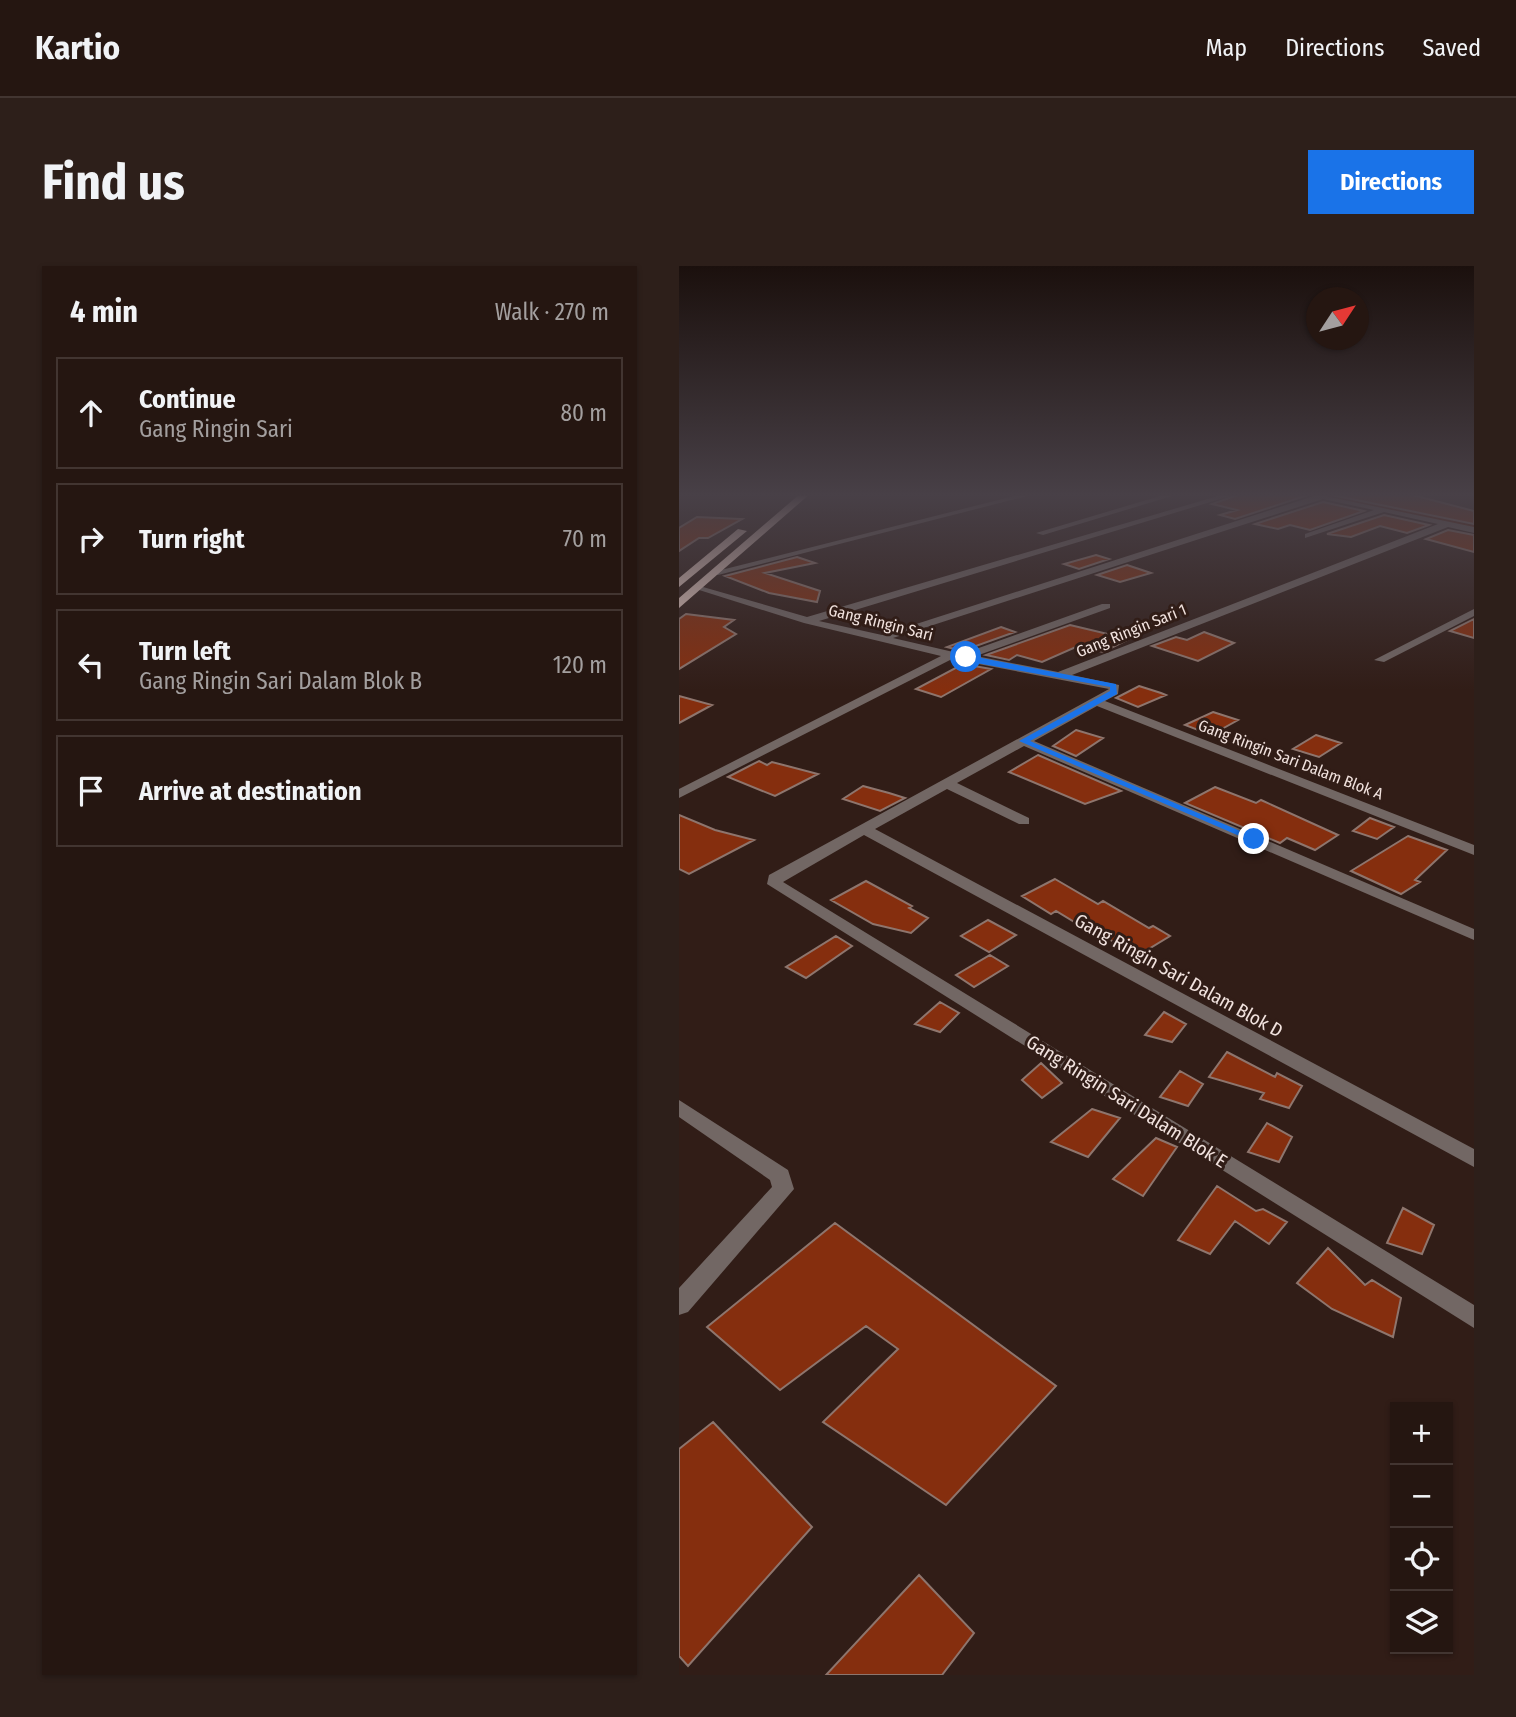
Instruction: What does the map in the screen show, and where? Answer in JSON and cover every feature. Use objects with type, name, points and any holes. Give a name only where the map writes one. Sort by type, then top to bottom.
[{"type":"highway","points":[[681,579],[707,559]]},
{"type":"highway","points":[[679,604],[733,559]]},
{"type":"street","points":[[718,572],[771,559]]},
{"type":"street","points":[[811,620],[1016,559]]},
{"type":"street","points":[[885,638],[1129,559]]},
{"type":"street","name":"Gang Ringin Sari 1","points":[[1062,675],[1358,559]]},
{"type":"street","name":"Gang Ringin Sari","points":[[699,587],[811,620],[885,638],[1115,687],[1114,692],[1096,702]]},
{"type":"street","points":[[679,794],[963,656],[1106,606]]},
{"type":"street","points":[[1380,660],[1474,612]]},
{"type":"street","points":[[863,828],[1096,702]]},
{"type":"street","name":"Gang Ringin Sari Dalam Blok A","points":[[1096,702],[1474,850]]},
{"type":"street","points":[[1023,741],[1474,935]]},
{"type":"street","points":[[946,783],[1024,821]]},
{"type":"street","name":"Gang Ringin Sari Dalam Blok E","points":[[863,828],[775,878],[778,887],[1043,1048],[1474,1318]]},
{"type":"street","name":"Gang Ringin Sari Dalam Blok D","points":[[863,828],[1474,1160]]},
{"type":"street","points":[[679,1107],[780,1176],[783,1189],[679,1305]]},
{"type":"building","points":[[790,559],[802,559],[815,563],[765,573],[820,591],[817,602],[769,593],[725,576]]},
{"type":"building","points":[[1083,559],[1109,559],[1079,569],[1064,564]]},
{"type":"building","points":[[1127,565],[1151,573],[1120,582],[1097,575]]},
{"type":"building","points":[[686,614],[734,620],[724,627],[736,634],[679,669],[679,619]]},
{"type":"building","points":[[1474,619],[1474,638],[1450,631]]},
{"type":"building","points":[[1070,625],[1129,639],[1103,652],[1078,646],[1042,662],[1017,655],[1009,660],[986,655]]},
{"type":"building","points":[[1001,627],[1015,632],[962,651],[947,647]]},
{"type":"building","points":[[1204,632],[1234,643],[1198,661],[1152,646],[1176,637],[1187,640]]},
{"type":"building","points":[[963,664],[991,669],[941,697],[916,689]]},
{"type":"building","points":[[1139,686],[1166,695],[1138,707],[1116,698]]},
{"type":"building","points":[[679,696],[712,705],[679,723]]},
{"type":"building","points":[[1213,712],[1238,720],[1211,735],[1185,725]]},
{"type":"building","points":[[1076,730],[1103,738],[1076,756],[1053,746]]},
{"type":"building","points":[[1316,735],[1341,743],[1319,757],[1293,749]]},
{"type":"building","points":[[1038,755],[1121,791],[1085,804],[1009,772]]},
{"type":"building","points":[[759,761],[767,765],[772,762],[818,774],[775,796],[728,777]]},
{"type":"building","points":[[863,786],[905,798],[880,811],[843,799]]},
{"type":"building","points":[[1215,787],[1256,803],[1261,800],[1338,835],[1315,850],[1287,838],[1280,843],[1185,803]]},
{"type":"building","points":[[679,815],[715,830],[754,840],[689,874],[679,869]]},
{"type":"building","points":[[1370,818],[1394,827],[1377,839],[1353,831]]},
{"type":"building","points":[[1408,836],[1447,850],[1415,880],[1420,882],[1401,894],[1351,871]]},
{"type":"building","points":[[1055,879],[1098,904],[1103,901],[1149,928],[1153,926],[1170,936],[1137,956],[1089,927],[1086,929],[1056,911],[1051,914],[1022,896]]},
{"type":"building","points":[[866,881],[912,906],[909,908],[928,918],[911,933],[873,924],[831,900]]},
{"type":"building","points":[[988,920],[1016,935],[989,952],[961,936]]},
{"type":"building","points":[[836,936],[852,946],[806,978],[786,967]]},
{"type":"building","points":[[990,955],[1008,966],[974,987],[956,975]]},
{"type":"building","points":[[940,1002],[959,1013],[940,1032],[915,1024]]},
{"type":"building","points":[[1164,1012],[1186,1024],[1172,1042],[1145,1035]]},
{"type":"building","points":[[1227,1052],[1275,1077],[1277,1073],[1302,1086],[1289,1108],[1260,1099],[1264,1093],[1209,1077]]},
{"type":"building","points":[[1041,1063],[1062,1083],[1042,1098],[1022,1080]]},
{"type":"building","points":[[1180,1071],[1203,1084],[1188,1106],[1160,1097]]},
{"type":"building","points":[[1092,1109],[1120,1118],[1088,1157],[1051,1142]]},
{"type":"building","points":[[1267,1123],[1292,1137],[1279,1162],[1248,1152]]},
{"type":"building","points":[[1156,1138],[1177,1147],[1143,1196],[1113,1179]]},
{"type":"building","points":[[1217,1186],[1256,1211],[1263,1209],[1287,1222],[1269,1244],[1235,1221],[1210,1254],[1178,1240]]},
{"type":"building","points":[[1403,1208],[1434,1225],[1422,1254],[1387,1243]]},
{"type":"building","points":[[835,1223],[1056,1386],[946,1505],[823,1422],[898,1349],[866,1326],[780,1390],[707,1327]]},
{"type":"building","points":[[1328,1248],[1365,1285],[1372,1280],[1401,1298],[1393,1337],[1332,1309],[1297,1283]]},
{"type":"building","points":[[713,1422],[812,1527],[688,1666],[679,1656],[679,1449]]},
{"type":"building","points":[[919,1575],[974,1633],[942,1675],[826,1675]]},
{"type":"route","points":[[966,657],[963,658],[1115,687],[1114,692],[1023,741],[1254,839]]}]
